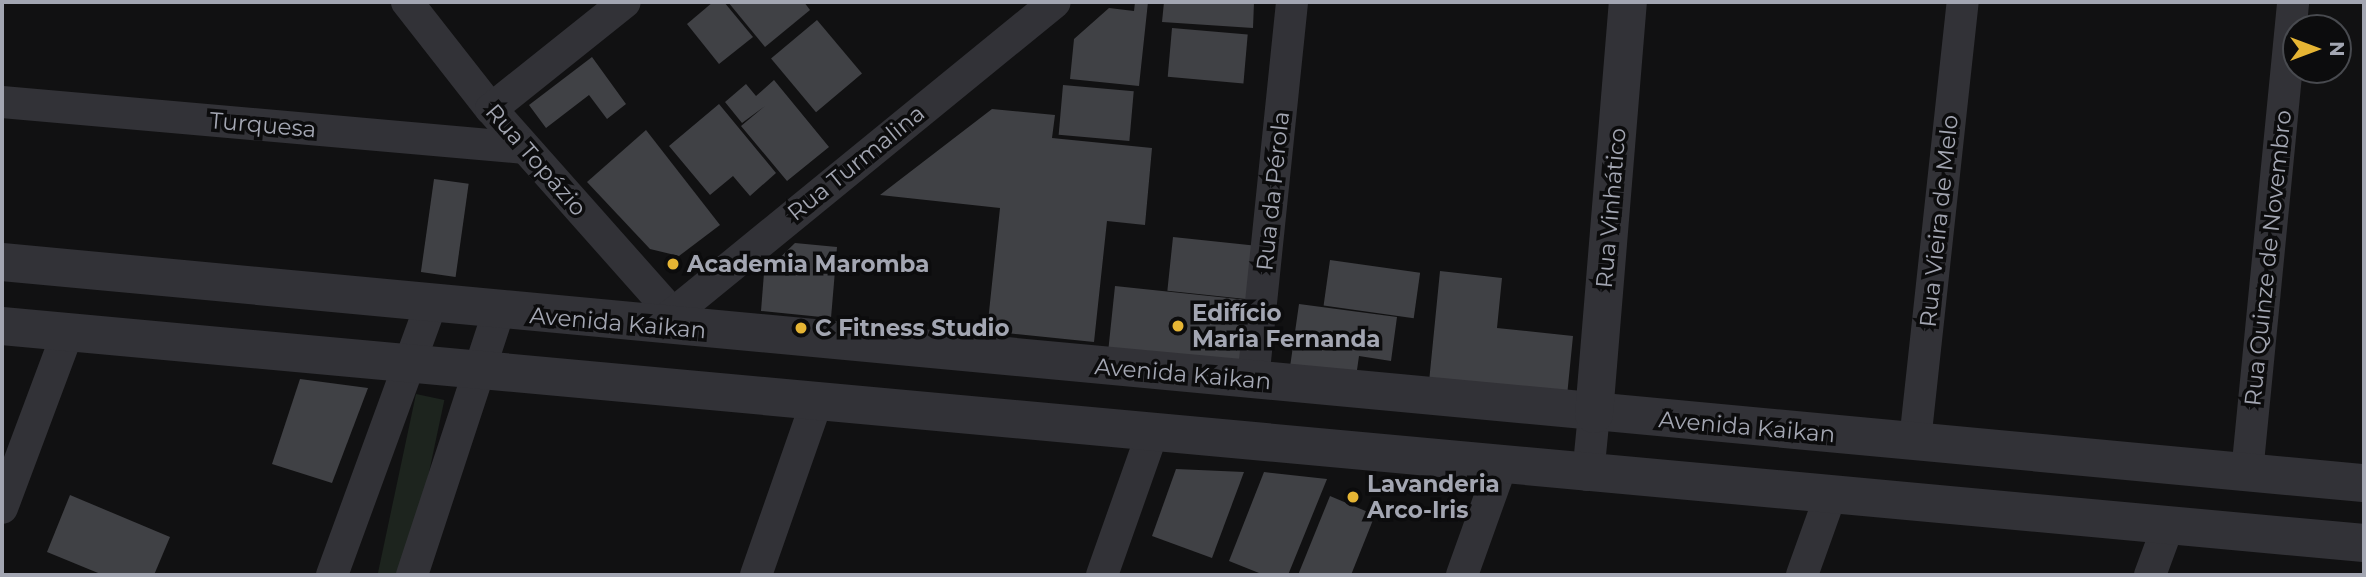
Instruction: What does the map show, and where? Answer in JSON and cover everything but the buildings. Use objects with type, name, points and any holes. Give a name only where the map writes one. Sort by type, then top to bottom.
[{"type":"street","name":"Rua Topázio","points":[[407,2],[491,109],[665,320]]},
{"type":"street","points":[[491,109],[625,2]]},
{"type":"street","name":"Rua Turmalina","points":[[665,320],[1055,2]]},
{"type":"street","name":"Rua da Pérola","points":[[1253,380],[1292,2]]},
{"type":"street","name":"Rua Vinhático","points":[[1594,414],[1628,2]]},
{"type":"street","name":"Rua Vieira de Melo","points":[[1915,441],[1963,2]]},
{"type":"street","name":"Rua Quinze de Novembro","points":[[2247,474],[2293,2]]},
{"type":"street","name":"Turquesa","points":[[2,102],[524,148]]},
{"type":"street","name":"Avenida Kaikan","points":[[2,262],[498,313],[665,320],[1594,414],[2364,483]]},
{"type":"street","points":[[332,575],[431,304]]},
{"type":"street","points":[[412,575],[498,313]]},
{"type":"street","points":[[2,326],[1153,431],[1588,475],[2364,543]]},
{"type":"street","points":[[2,508],[67,334]]},
{"type":"street","points":[[756,575],[817,401]]},
{"type":"street","points":[[1588,475],[1594,414]]},
{"type":"street","points":[[1102,575],[1153,431]]},
{"type":"street","points":[[1462,575],[1502,466]]},
{"type":"street","points":[[1802,575],[1830,497]]},
{"type":"street","points":[[2150,575],[2168,526]]},
{"type":"shaded area","points":[[416,394],[444,400],[407,575],[378,575]]},
{"type":"place","name":"Academia Maromba","points":[[673,264]]},
{"type":"place","name":"Edifício Maria Fernanda","points":[[1178,326]]},
{"type":"place","name":"C Fitness Studio","points":[[801,328]]},
{"type":"place","name":"Lavanderia Arco-Iris","points":[[1353,497]]}]
